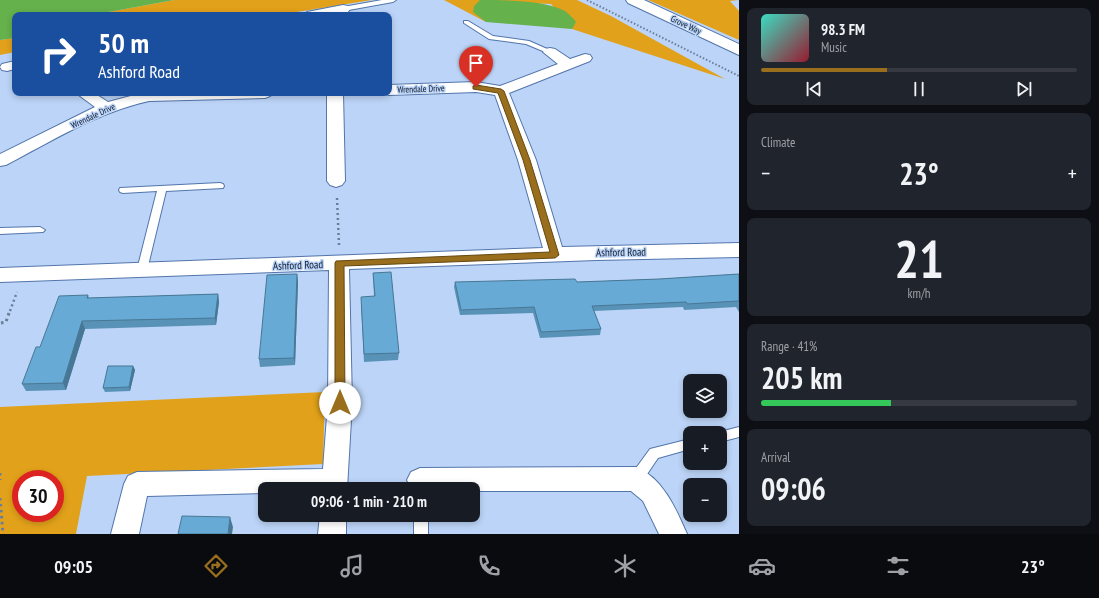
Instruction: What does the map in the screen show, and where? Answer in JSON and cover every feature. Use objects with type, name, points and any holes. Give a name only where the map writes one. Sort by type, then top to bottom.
[{"type":"highway","name":"Grove Way","points":[[632,0],[739,50]]},
{"type":"street","points":[[329,12],[343,9]]},
{"type":"street","points":[[550,52],[568,64]]},
{"type":"street","points":[[555,255],[526,160],[501,91],[585,58]]},
{"type":"street","name":"Wrendale Drive","points":[[392,90],[476,87],[501,91]]},
{"type":"street","points":[[88,96],[106,108]]},
{"type":"street","name":"Wrendale Drive","points":[[0,161],[106,108],[149,96]]},
{"type":"street","points":[[335,96],[336,181]]},
{"type":"street","name":"Ashford Road","points":[[0,276],[555,255],[739,250]]},
{"type":"street","points":[[335,482],[340,403],[339,263]]},
{"type":"street","points":[[420,479],[636,479],[652,493],[673,534]]},
{"type":"street","points":[[125,534],[137,484],[258,485]]},
{"type":"street","points":[[332,534],[333,522]]},
{"type":"lane","points":[[343,9],[393,0]]},
{"type":"lane","points":[[466,22],[491,38],[515,39],[527,42],[550,52]]},
{"type":"lane","points":[[123,190],[220,186]]},
{"type":"lane","points":[[142,270],[162,188]]},
{"type":"lane","points":[[0,231],[40,230]]},
{"type":"lane","points":[[727,435],[739,432]]},
{"type":"lane","points":[[636,479],[654,452],[683,446]]},
{"type":"lane","points":[[420,534],[421,522]]},
{"type":"path","points":[[587,0],[739,76]]},
{"type":"path","points":[[336,181],[339,263]]},
{"type":"path","points":[[1,323],[6,322],[23,275]]},
{"type":"path","points":[[0,473],[0,480]]},
{"type":"path","points":[[0,498],[3,534]]},
{"type":"shaded area","points":[[0,0],[174,0],[108,12],[12,12],[12,38],[0,40]]},
{"type":"shaded area","points":[[174,0],[372,0],[297,12],[108,12]]},
{"type":"shaded area","points":[[444,0],[577,0],[611,16],[725,79],[572,29],[551,4],[479,1],[486,22]]},
{"type":"shaded area","points":[[480,0],[524,1],[557,7],[565,11],[576,22],[572,29],[486,22],[473,12],[474,6]]},
{"type":"shaded area","points":[[648,0],[739,0],[730,1],[739,11],[739,40]]},
{"type":"shaded area","points":[[12,38],[12,53],[0,55],[0,40]]},
{"type":"shaded area","points":[[325,392],[323,464],[87,476],[76,534],[0,534],[0,407]]},
{"type":"building","points":[[391,272],[399,353],[364,354],[361,297],[375,296],[373,273]]},
{"type":"building","points":[[297,274],[294,358],[259,359],[267,275]]},
{"type":"building","points":[[739,274],[739,301],[687,304],[686,302],[592,306],[601,329],[541,332],[534,307],[461,310],[455,282],[575,279],[577,282]]},
{"type":"building","points":[[218,294],[215,318],[82,321],[63,383],[22,384],[36,347],[40,347],[59,296],[88,295],[87,298]]},
{"type":"building","points":[[108,366],[133,366],[129,387],[103,388]]},
{"type":"building","points":[[182,516],[230,517],[228,534],[178,534]]},
{"type":"route","points":[[340,403],[339,263],[555,255],[526,160],[501,91],[476,87]]}]
